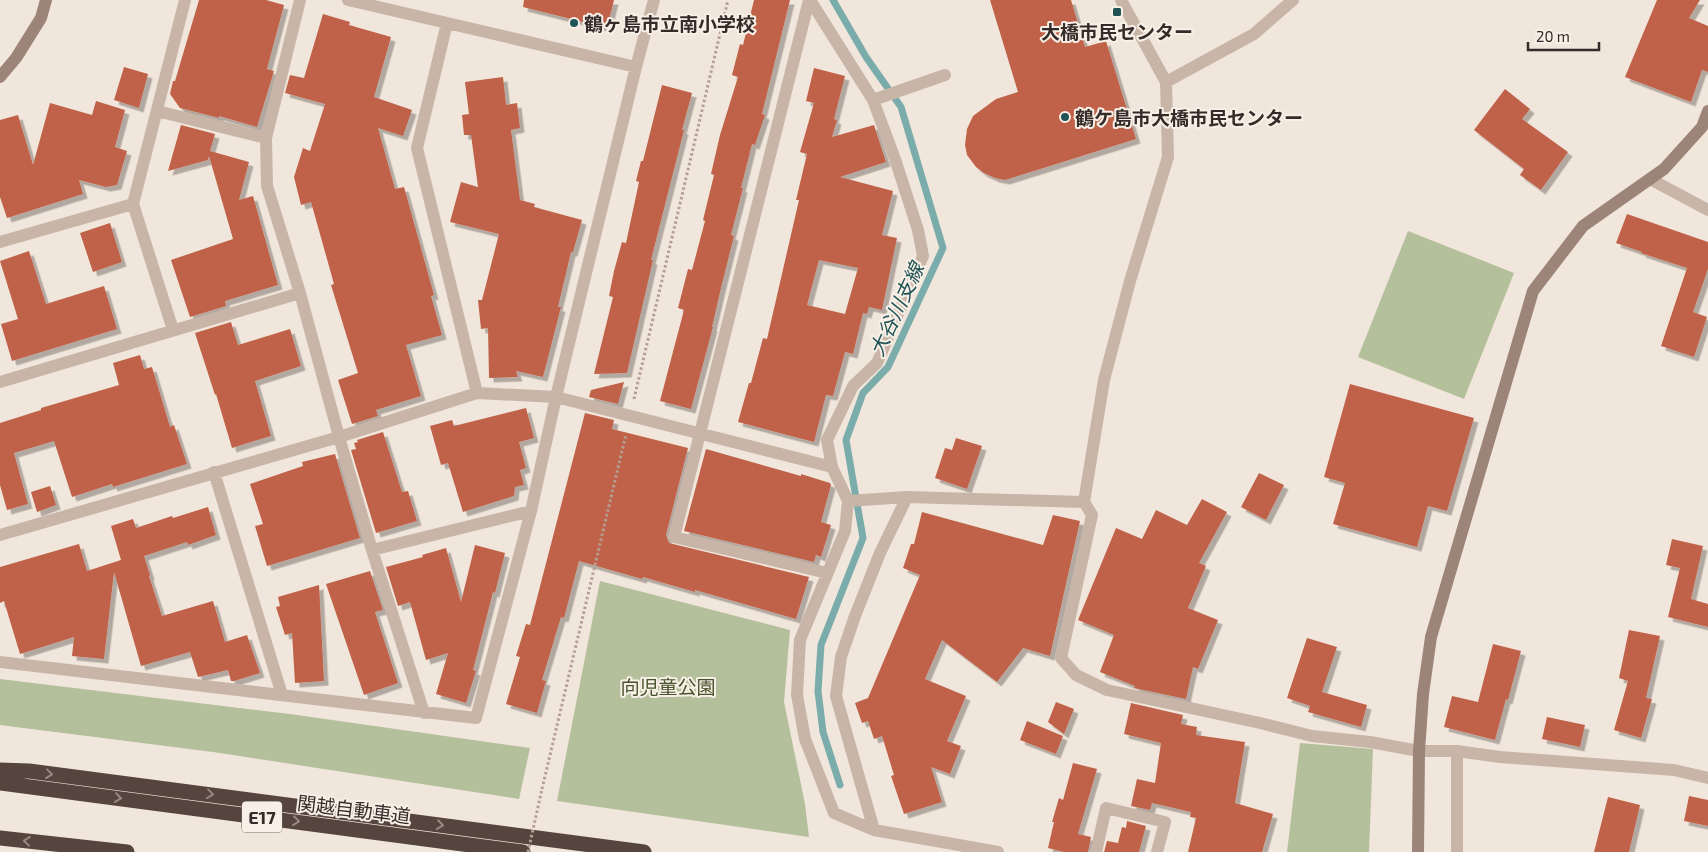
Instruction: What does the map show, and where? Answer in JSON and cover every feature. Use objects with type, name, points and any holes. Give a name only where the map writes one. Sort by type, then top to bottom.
[{"type":"highway","points":[[0,770],[29,771],[205,793],[644,852]]},
{"type":"highway","name":"関越自動車道","points":[[0,783],[523,852]]},
{"type":"highway","points":[[0,838],[127,852]]},
{"type":"street","points":[[0,77],[16,58],[41,18],[46,0]]},
{"type":"street","points":[[173,330],[133,204],[185,0]]},
{"type":"street","points":[[300,0],[266,138],[267,186],[300,293],[338,436],[424,713]]},
{"type":"street","points":[[348,0],[636,67]]},
{"type":"street","points":[[0,662],[476,718],[531,511],[556,397],[654,0]]},
{"type":"street","points":[[810,0],[873,100],[895,159],[915,222],[923,256],[877,362],[853,386],[826,440],[832,467],[848,501],[845,532],[800,640],[796,695],[805,739],[834,813],[874,830],[998,852]]},
{"type":"street","points":[[810,0],[674,536],[827,573]]},
{"type":"street","points":[[1120,0],[1166,82],[1168,157],[1130,281],[1104,380],[1094,451],[1084,502],[1092,515],[1061,658],[1076,675],[1107,690],[1312,736],[1370,742],[1419,750],[1457,751],[1500,757],[1674,770],[1708,778]]},
{"type":"street","points":[[1166,82],[1254,34],[1293,0]]},
{"type":"street","points":[[447,23],[416,148],[477,393]]},
{"type":"street","points":[[873,100],[945,75]]},
{"type":"street","points":[[157,111],[266,138]]},
{"type":"street","points":[[1418,852],[1419,750],[1423,694],[1432,637],[1533,291],[1583,226],[1664,169],[1702,127],[1708,111]]},
{"type":"street","points":[[1650,179],[1708,210]]},
{"type":"street","points":[[0,242],[133,204]]},
{"type":"street","points":[[0,382],[300,293]]},
{"type":"street","points":[[0,535],[338,436],[477,393],[556,397],[832,467]]},
{"type":"street","points":[[214,472],[282,695]]},
{"type":"street","points":[[848,501],[907,497],[1084,502]]},
{"type":"street","points":[[874,830],[836,696],[841,657],[855,616],[880,553],[907,497]]},
{"type":"street","points":[[372,550],[531,511]]},
{"type":"street","points":[[1457,751],[1457,852]]},
{"type":"street","points":[[1096,852],[1106,808],[1165,822],[1157,852]]},
{"type":"path","points":[[528,852],[728,0]]},
{"type":"green space","points":[[1408,231],[1514,273],[1464,399],[1358,357]]},
{"type":"green space","name":"向児童公園","points":[[600,581],[790,630],[784,702],[805,804],[809,837],[557,801]]},
{"type":"green space","points":[[0,679],[290,714],[530,748],[519,799],[213,752],[0,725]]},
{"type":"green space","points":[[1300,743],[1373,749],[1369,852],[1287,852]]},
{"type":"building","points":[[199,0],[266,0],[284,5],[267,69],[274,71],[257,127],[219,116],[219,118],[180,108],[170,94]]},
{"type":"building","points":[[524,0],[614,0],[607,28],[523,7]]},
{"type":"building","points":[[754,0],[790,0],[762,114],[765,115],[755,145],[752,144],[741,188],[743,188],[731,235],[734,236],[713,327],[691,409],[660,401],[684,310],[678,308],[688,269],[692,270],[705,221],[703,220],[714,175],[711,174],[720,135],[738,77],[732,75],[740,44],[743,45]]},
{"type":"building","points":[[990,0],[1071,0],[1085,47],[1106,41],[1136,139],[1005,180],[995,178],[976,167],[967,155],[965,145],[967,129],[973,116],[996,99],[1018,92]]},
{"type":"building","points":[[1657,0],[1700,0],[1689,18],[1708,26],[1708,72],[1702,70],[1691,102],[1625,77]]},
{"type":"building","points":[[323,14],[350,22],[349,25],[391,37],[374,97],[412,110],[403,136],[378,128],[395,189],[404,187],[434,295],[431,296],[442,335],[406,345],[421,396],[376,410],[378,416],[352,424],[338,380],[358,373],[331,285],[334,284],[311,202],[301,205],[294,177],[303,148],[310,151],[325,104],[285,93],[290,75],[304,78]]},
{"type":"building","points":[[124,67],[148,74],[139,108],[114,100]]},
{"type":"building","points":[[814,68],[845,76],[834,119],[837,120],[832,137],[874,125],[886,162],[840,177],[893,191],[882,235],[897,238],[882,310],[869,307],[867,314],[863,313],[853,354],[845,352],[833,396],[826,395],[814,442],[738,422],[763,338],[767,339],[799,200],[796,200],[807,154],[800,152],[814,103],[806,101]],"holes":[[[819,260],[858,268],[845,314],[807,305]]]},
{"type":"building","points":[[503,77],[506,105],[517,103],[520,128],[511,130],[520,200],[535,204],[534,207],[582,220],[573,252],[571,252],[558,307],[561,307],[543,377],[516,371],[518,377],[489,378],[488,328],[481,329],[478,300],[482,300],[499,234],[450,222],[461,182],[478,187],[471,135],[464,135],[462,115],[469,114],[465,82]]},
{"type":"building","points":[[662,85],[692,93],[651,260],[653,260],[627,373],[594,374],[613,297],[609,296],[614,271],[622,242],[626,243],[639,182],[636,181],[641,161],[643,161]]},
{"type":"building","points":[[1505,89],[1530,109],[1522,119],[1568,152],[1541,190],[1520,175],[1524,169],[1474,130]]},
{"type":"building","points":[[96,101],[125,110],[115,147],[127,151],[117,185],[106,187],[79,180],[83,194],[7,218],[0,197],[0,120],[18,115],[33,165],[50,103],[92,115]]},
{"type":"building","points":[[181,125],[215,134],[210,151],[249,162],[239,200],[253,196],[278,285],[225,301],[226,306],[190,317],[171,260],[233,239],[209,156],[208,160],[168,171]]},
{"type":"building","points":[[1627,214],[1708,242],[1708,269],[1693,312],[1707,317],[1694,357],[1661,346],[1687,268],[1616,243]]},
{"type":"building","points":[[110,223],[122,262],[93,272],[80,233]]},
{"type":"building","points":[[29,251],[46,304],[104,286],[117,329],[12,361],[1,324],[18,319],[0,261]]},
{"type":"building","points":[[231,322],[238,345],[290,329],[301,366],[255,381],[271,436],[232,448],[195,333]]},
{"type":"building","points":[[140,355],[144,369],[152,367],[170,427],[174,425],[187,464],[113,487],[112,484],[72,497],[54,441],[14,453],[28,504],[7,510],[0,485],[0,423],[41,410],[41,408],[119,385],[113,363]]},
{"type":"building","points":[[624,382],[618,404],[589,397],[591,390]]},
{"type":"building","points":[[1350,384],[1474,418],[1447,511],[1428,506],[1417,547],[1333,524],[1345,483],[1324,477]]},
{"type":"building","points":[[526,408],[534,438],[519,442],[526,468],[520,470],[524,485],[515,487],[514,496],[463,512],[448,463],[441,465],[430,426],[452,420],[454,426]]},
{"type":"building","points":[[585,413],[614,420],[612,429],[688,448],[666,535],[669,543],[809,577],[796,619],[695,590],[695,592],[643,577],[642,579],[579,561],[564,618],[561,617],[542,680],[546,681],[537,713],[506,704],[520,657],[516,656],[526,624],[530,625]]},
{"type":"building","points":[[383,432],[402,492],[408,491],[417,521],[376,533],[351,450],[356,449],[354,443],[358,442],[357,440]]},
{"type":"building","points":[[956,438],[982,446],[967,489],[935,478],[945,448],[952,450]]},
{"type":"building","points":[[706,449],[830,483],[821,522],[831,525],[821,557],[816,555],[814,562],[684,531]]},
{"type":"building","points":[[335,454],[360,538],[267,566],[255,526],[263,524],[250,484],[303,466],[302,462]]},
{"type":"building","points":[[1259,473],[1284,485],[1266,520],[1241,507]]},
{"type":"building","points":[[50,486],[56,505],[37,512],[31,492]]},
{"type":"building","points":[[1202,499],[1227,512],[1199,563],[1206,566],[1188,608],[1218,620],[1198,669],[1193,667],[1186,699],[1134,688],[1135,686],[1100,672],[1114,635],[1078,620],[1116,528],[1142,539],[1156,510],[1187,525]]},
{"type":"building","points":[[208,507],[216,535],[188,545],[187,542],[144,556],[149,576],[162,616],[213,601],[225,642],[247,635],[260,673],[234,681],[231,681],[228,670],[198,677],[190,652],[141,666],[114,572],[104,659],[72,656],[74,637],[20,654],[4,601],[0,603],[0,567],[79,544],[87,571],[121,560],[111,526],[133,519],[136,528]]},
{"type":"building","points":[[922,512],[1043,545],[1053,515],[1080,521],[1050,656],[1023,648],[997,682],[942,640],[925,679],[966,696],[947,741],[961,746],[950,774],[931,767],[942,802],[904,814],[891,776],[894,775],[882,736],[874,739],[868,721],[862,723],[855,703],[868,698],[920,575],[903,568],[911,544],[914,544]]},
{"type":"building","points":[[1672,539],[1703,546],[1691,599],[1708,604],[1708,627],[1668,617],[1680,568],[1666,565]]},
{"type":"building","points":[[475,545],[505,553],[495,593],[493,592],[473,670],[476,671],[466,703],[436,694],[448,653],[426,660],[410,602],[398,606],[386,567],[423,557],[422,555],[446,548],[461,602]]},
{"type":"building","points":[[370,571],[383,610],[375,612],[398,683],[364,695],[326,584]]},
{"type":"building","points":[[319,585],[324,681],[295,683],[292,633],[285,635],[276,607],[280,606],[278,597]]},
{"type":"building","points":[[1629,630],[1660,636],[1646,698],[1652,699],[1641,738],[1614,730],[1628,681],[1619,678]]},
{"type":"building","points":[[1307,638],[1337,647],[1322,692],[1367,705],[1361,727],[1308,712],[1310,706],[1287,698]]},
{"type":"building","points":[[1493,644],[1521,651],[1495,740],[1444,727],[1452,696],[1478,702]]},
{"type":"building","points":[[1056,702],[1074,709],[1064,734],[1048,722]]},
{"type":"building","points":[[1131,703],[1183,715],[1181,724],[1197,727],[1196,735],[1245,742],[1235,803],[1273,814],[1262,852],[1188,852],[1196,818],[1190,817],[1191,812],[1152,803],[1150,810],[1131,806],[1137,779],[1155,783],[1161,743],[1124,734]]},
{"type":"building","points":[[1547,717],[1585,725],[1580,747],[1542,739]]},
{"type":"building","points":[[1027,721],[1063,736],[1056,754],[1020,740]]},
{"type":"building","points":[[1073,763],[1097,769],[1078,834],[1091,837],[1088,852],[1064,852],[1048,848],[1054,822],[1052,822],[1059,798],[1063,800]]},
{"type":"building","points":[[1689,796],[1708,800],[1708,826],[1684,821]]},
{"type":"building","points":[[1608,797],[1640,805],[1629,852],[1594,852]]},
{"type":"building","points":[[1127,821],[1146,826],[1139,852],[1104,852],[1107,841],[1118,843],[1122,827],[1126,828]]},
{"type":"waterway","name":"大谷川支線","points":[[833,0],[866,57],[901,107],[943,248],[888,367],[863,393],[846,440],[863,538],[821,645],[818,691],[823,732],[840,785]]},
{"type":"place","name":"大橋市民センター","points":[[1117,12]]},
{"type":"place","name":"鶴ヶ島市立南小学校","points":[[574,23]]},
{"type":"place","name":"鶴ケ島市大橋市民センター","points":[[1065,117]]}]
